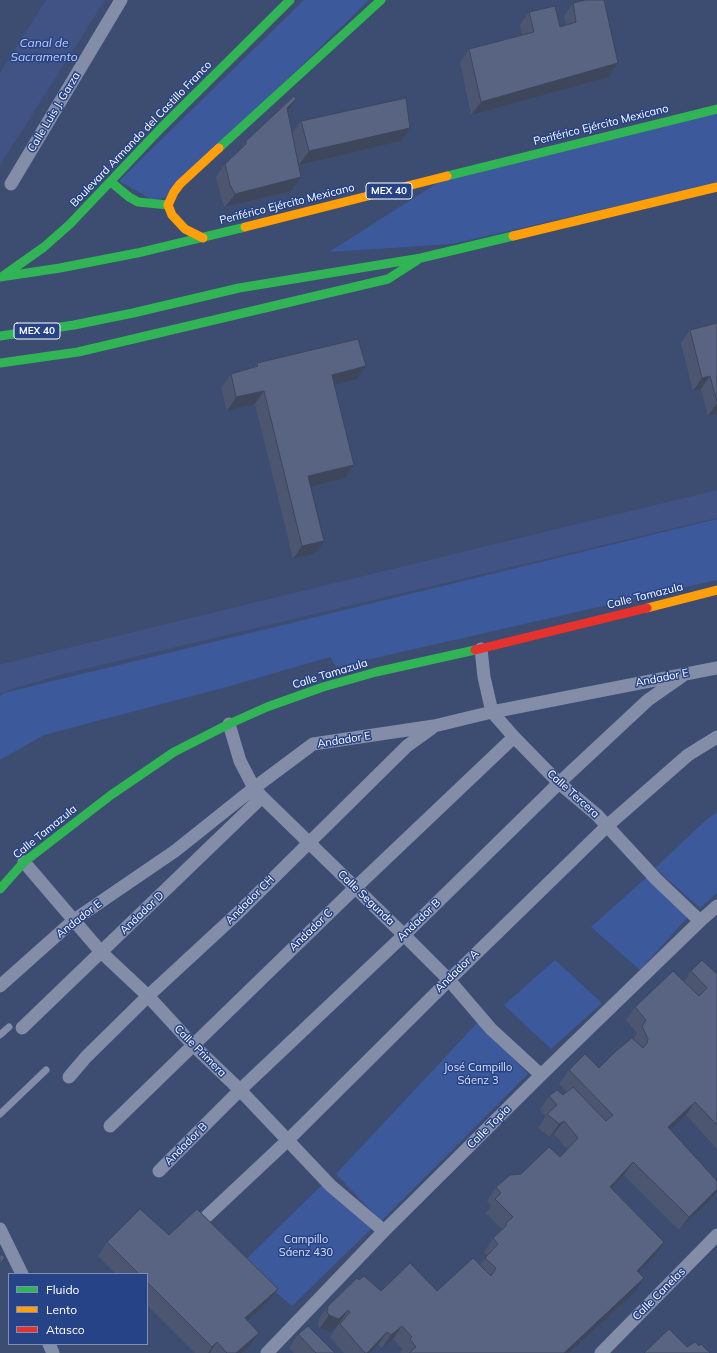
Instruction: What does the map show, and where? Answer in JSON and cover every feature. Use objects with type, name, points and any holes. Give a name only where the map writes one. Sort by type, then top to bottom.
[{"type":"main road","name":"Boulevard Armando del Castillo Franco","points":[[2,277],[44,247],[70,224],[162,127],[290,0]]},
{"type":"main road","points":[[202,238],[185,229],[176,221],[169,210],[168,205],[174,192],[180,184],[380,0]]},
{"type":"main road","name":"Periférico Ejército Mexicano","points":[[2,277],[138,253],[202,238],[505,160],[717,109]]},
{"type":"main road","points":[[111,182],[129,197],[138,202],[168,205]]},
{"type":"main road","name":"MEX 40","points":[[0,336],[74,325],[126,315],[239,288],[421,258],[717,187]]},
{"type":"main road","points":[[0,363],[78,352],[388,279],[421,258]]},
{"type":"main road","name":"Calle Tamazula","points":[[0,889],[24,862],[111,795],[174,752],[228,724],[267,707],[323,687],[376,672],[481,649],[717,590]]},
{"type":"street","name":"Calle Luis J. Garza","points":[[11,184],[121,0]]},
{"type":"street","name":"Calle Tercera","points":[[481,649],[484,676],[492,712],[559,783],[598,815],[656,879],[700,920]]},
{"type":"street","name":"Andador E","points":[[0,986],[74,920],[258,793],[313,744],[434,726],[492,712],[717,668]]},
{"type":"street","name":"Andador B","points":[[159,1171],[240,1090],[404,935],[559,783],[648,700],[685,674]]},
{"type":"street","name":"Calle Segunda","points":[[228,724],[240,761],[258,793],[404,935],[448,980],[491,1029],[541,1075]]},
{"type":"street","name":"Andador CH","points":[[69,1077],[86,1057],[148,996],[240,911],[308,842],[407,746],[434,726]]},
{"type":"street","name":"Andador C","points":[[110,1126],[355,888],[514,737]]},
{"type":"street","name":"Andador A","points":[[207,1216],[288,1140],[448,980],[607,826],[688,755],[717,737]]},
{"type":"street","name":"Andador D","points":[[15,1027],[101,952],[189,868],[258,793]]},
{"type":"street","points":[[175,851],[189,868]]},
{"type":"street","name":"Calle Primera","points":[[24,862],[101,952],[148,996],[193,1045],[240,1090],[331,1186],[384,1231]]},
{"type":"street","name":"Calle Topia","points":[[267,1353],[384,1231],[541,1075],[700,920],[717,906]]},
{"type":"street","points":[[0,1229],[22,1273]]},
{"type":"street","name":"Calle Canelas","points":[[601,1353],[717,1235]]},
{"type":"lane","points":[[0,1035],[15,1027]]},
{"type":"lane","points":[[0,1114],[46,1070]]},
{"type":"green space","points":[[304,0],[369,0],[165,198],[151,199],[119,181]]},
{"type":"green space","points":[[717,112],[717,183],[452,244],[329,252],[442,180]]},
{"type":"green space","points":[[717,519],[717,580],[336,667],[330,657],[230,686],[44,735],[0,760],[0,696],[4,693]]},
{"type":"green space","points":[[717,812],[717,893],[700,908],[655,868],[706,820]]},
{"type":"green space","points":[[647,877],[688,917],[640,970],[591,927]]},
{"type":"green space","points":[[555,960],[602,1003],[551,1049],[504,1005]]},
{"type":"green space","name":"José Campillo Sáenz 3","points":[[478,1022],[528,1074],[381,1221],[336,1174]]},
{"type":"green space","name":"Campillo Sáenz 430","points":[[323,1184],[372,1228],[292,1306],[241,1264]]},
{"type":"water","name":"Canal de Sacramento","points":[[46,0],[105,0],[0,165],[0,73]]},
{"type":"water","points":[[717,490],[717,518],[63,674],[0,694],[0,665],[2,664]]},
{"type":"building","points":[[585,0],[604,0],[618,63],[481,102],[469,49],[534,32],[529,12],[555,6],[560,27],[576,22],[573,3]]},
{"type":"building","points":[[294,96],[296,99],[287,108],[301,177],[235,194],[230,185],[225,164],[246,144],[246,141]]},
{"type":"building","points":[[406,98],[410,128],[309,151],[301,121]]},
{"type":"building","points":[[717,323],[717,402],[710,376],[702,378],[690,330]]},
{"type":"building","points":[[358,339],[366,366],[332,375],[354,465],[308,476],[324,541],[302,546],[264,391],[236,397],[231,374],[258,366],[257,363]]},
{"type":"building","points":[[702,960],[717,974],[717,1125],[695,1102],[668,1127],[717,1181],[717,1189],[689,1217],[633,1162],[610,1187],[664,1242],[637,1271],[644,1278],[564,1353],[409,1353],[416,1347],[410,1339],[412,1337],[402,1326],[391,1335],[387,1332],[367,1353],[365,1353],[340,1324],[350,1312],[348,1310],[339,1319],[329,1315],[327,1312],[328,1306],[357,1278],[359,1280],[364,1276],[381,1291],[410,1263],[437,1291],[473,1258],[491,1276],[496,1268],[485,1258],[498,1244],[493,1238],[513,1217],[495,1199],[501,1193],[496,1187],[510,1175],[521,1174],[549,1147],[560,1157],[578,1138],[564,1121],[559,1124],[547,1114],[557,1105],[549,1096],[557,1090],[563,1095],[573,1087],[606,1121],[613,1115],[569,1070],[585,1054],[599,1068],[632,1038],[643,1048],[648,1039],[642,1026],[646,1020],[635,1007],[673,971],[699,996],[707,988],[691,971]]},
{"type":"building","points":[[140,1209],[169,1235],[197,1209],[278,1289],[245,1318],[259,1333],[236,1353],[227,1353],[217,1342],[212,1347],[148,1283],[148,1273],[138,1273],[107,1242]]},
{"type":"building","points":[[0,1254],[5,1257],[0,1265]]},
{"type":"building","points":[[308,1326],[335,1353],[316,1353],[298,1334]]},
{"type":"building","points":[[669,1329],[687,1347],[695,1342],[699,1346],[701,1344],[710,1353],[644,1353]]},
{"type":"traffic: fast","points":[[3,276],[44,247],[70,224],[162,127],[290,0]]},
{"type":"traffic: fast","points":[[219,148],[381,0]]},
{"type":"traffic: fast","points":[[447,176],[717,109]]},
{"type":"traffic: fast","points":[[111,182],[129,197],[138,202],[168,205]]},
{"type":"traffic: fast","points":[[0,277],[60,268],[137,253],[245,227]]},
{"type":"traffic: fast","points":[[0,336],[74,325],[133,313],[239,288],[421,258],[513,236]]},
{"type":"traffic: fast","points":[[0,363],[78,352],[388,279],[419,259]]},
{"type":"traffic: fast","points":[[0,889],[24,862],[111,795],[174,752],[229,724],[267,707],[323,687],[376,672],[475,650]]},
{"type":"traffic: slow","points":[[203,238],[185,229],[172,215],[168,205],[174,192],[180,184],[219,148]]},
{"type":"traffic: slow","points":[[245,227],[447,176]]},
{"type":"traffic: slow","points":[[513,236],[717,187]]},
{"type":"traffic: slow","points":[[647,608],[717,590]]},
{"type":"traffic: jam","points":[[475,650],[647,608]]}]
